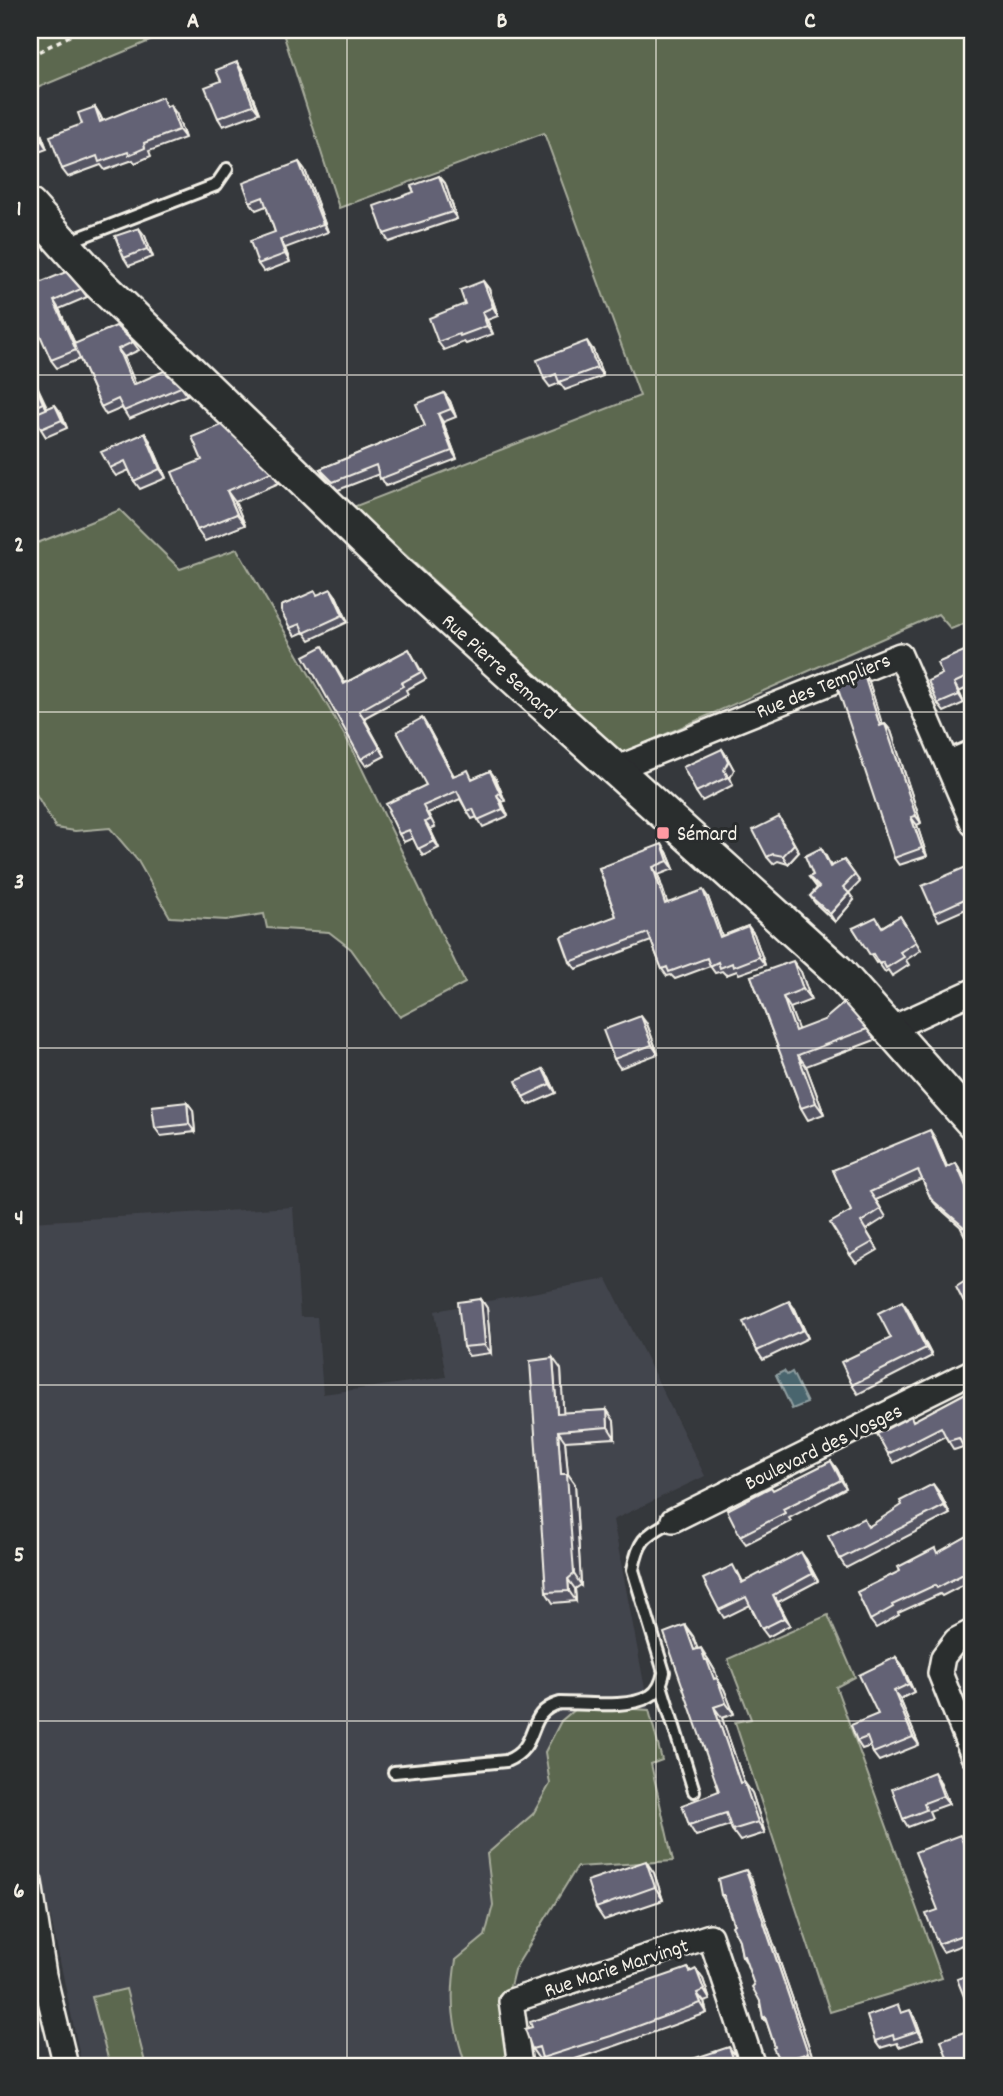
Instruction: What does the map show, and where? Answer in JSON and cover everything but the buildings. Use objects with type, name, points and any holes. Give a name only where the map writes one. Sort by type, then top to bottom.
[{"type":"main road","name":"Rue Pierre Semard","points":[[30,206],[99,283],[396,571],[837,970],[973,1123]]},
{"type":"street","name":"Rue des Templiers","points":[[615,769],[900,655],[973,824]]},
{"type":"street","points":[[947,763],[973,752]]},
{"type":"street","points":[[890,1029],[973,991]]},
{"type":"street","name":"Boulevard des Vosges","points":[[673,1520],[973,1371]]},
{"type":"street","points":[[973,1631],[956,1640],[943,1657],[940,1673],[973,1756]]},
{"type":"street","points":[[30,1882],[44,1975],[66,2066]]},
{"type":"street","name":"Rue Marie Marvingt","points":[[520,2066],[511,2001],[710,1936],[753,2066]]},
{"type":"lane","points":[[62,244],[216,185],[228,169]]},
{"type":"lane","points":[[394,1772],[506,1761],[519,1756],[528,1745],[539,1714],[550,1706],[560,1703],[634,1703],[652,1695],[661,1685],[664,1672],[633,1570],[636,1553],[644,1537],[673,1520]]},
{"type":"lane","points":[[661,1685],[694,1791]]},
{"type":"path","points":[[30,56],[81,30]]},
{"type":"shaded area","points":[[293,1207],[300,1317],[317,1317],[323,1394],[446,1377],[435,1311],[607,1279],[705,1476],[613,1520],[649,1710],[618,1708],[545,1752],[551,1784],[533,1814],[487,1854],[493,1905],[485,1936],[456,1960],[455,2033],[466,2066],[82,2066],[41,1871],[30,1775],[30,1222]]},
{"type":"green space","points":[[30,30],[176,30],[30,91]]},
{"type":"green space","points":[[282,30],[973,30],[973,620],[951,629],[938,614],[623,753],[353,507],[640,396],[544,133],[339,208]]},
{"type":"green space","points":[[120,510],[180,569],[237,549],[353,750],[465,983],[400,1017],[351,949],[329,932],[267,928],[264,914],[226,920],[170,917],[138,861],[110,828],[75,831],[56,828],[30,784],[30,546]]},
{"type":"green space","points":[[828,1615],[855,1677],[836,1687],[942,1978],[830,2012],[735,1722],[751,1719],[728,1659]]},
{"type":"green space","points":[[575,1709],[649,1710],[662,1760],[651,1764],[673,1861],[577,1867],[514,1970],[505,2007],[511,2066],[466,2066],[453,2014],[454,1975],[456,1960],[485,1936],[493,1905],[487,1854],[533,1814],[550,1784],[545,1752],[561,1721]]},
{"type":"green space","points":[[126,1989],[146,2066],[110,2066],[92,1997]]},
{"type":"water","points":[[784,1371],[787,1375],[792,1372],[807,1403],[792,1409],[776,1375]]},
{"type":"place","name":"Sémard","points":[[663,833]]}]
